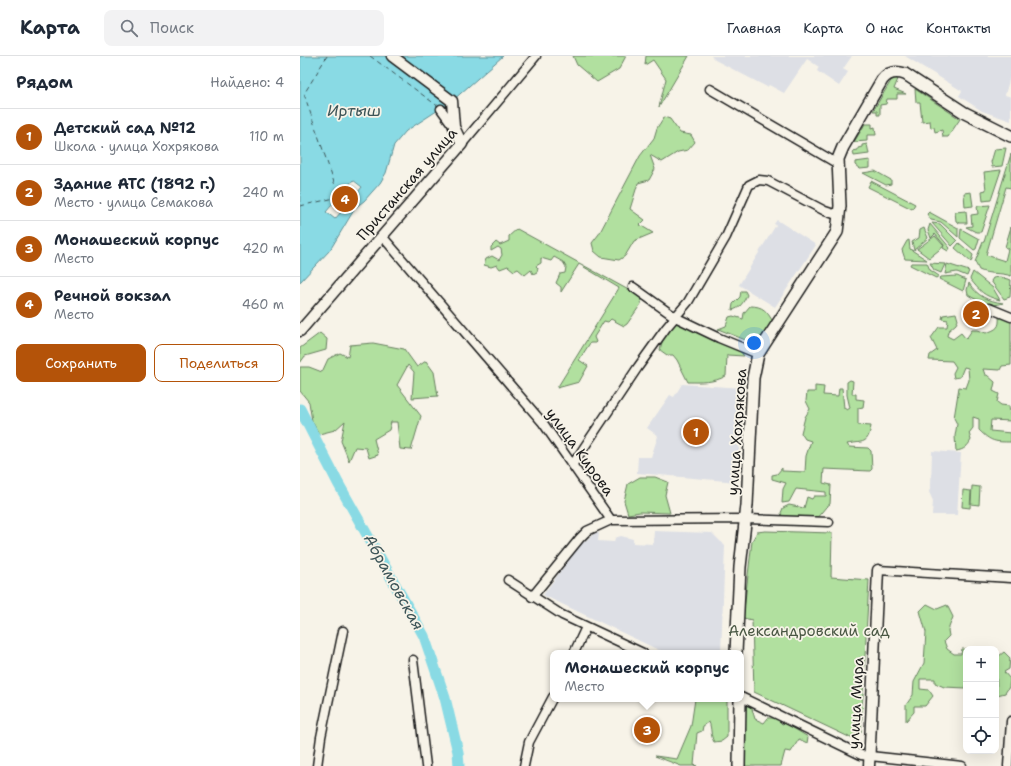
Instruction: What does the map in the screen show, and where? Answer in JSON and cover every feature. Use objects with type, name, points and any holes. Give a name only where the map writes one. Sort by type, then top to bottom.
[{"type":"main road","points":[[838,164],[843,147],[882,80],[888,74],[896,72],[905,74],[980,122],[1011,136]]},
{"type":"main road","name":"улица Хохрякова","points":[[736,650],[740,567],[745,519],[754,378],[758,354],[834,238],[840,216],[838,164]]},
{"type":"main road","points":[[739,766],[740,702]]},
{"type":"street","points":[[392,56],[452,101],[454,127]]},
{"type":"street","name":"Пристанская улица","points":[[300,331],[536,56]]},
{"type":"street","points":[[710,89],[838,164]]},
{"type":"street","points":[[441,109],[454,127],[462,144]]},
{"type":"street","points":[[573,464],[638,367],[666,328],[688,302],[726,237],[748,188],[755,181],[768,181],[825,211],[840,216]]},
{"type":"street","name":"улица Кирова","points":[[382,236],[534,412],[573,464],[611,520],[745,519],[829,522]]},
{"type":"street","points":[[633,287],[676,317],[719,338],[758,354]]},
{"type":"street","points":[[988,308],[1011,317]]},
{"type":"street","points":[[532,597],[587,531],[611,520]]},
{"type":"street","points":[[878,570],[1011,578]]},
{"type":"street","name":"улица Мира","points":[[869,761],[878,570]]},
{"type":"street","points":[[508,580],[532,597],[562,615],[636,650]]},
{"type":"street","points":[[575,650],[586,627]]},
{"type":"street","points":[[317,766],[321,737],[343,631]]},
{"type":"street","points":[[413,660],[426,766]]},
{"type":"street","points":[[744,700],[869,761],[962,766]]},
{"type":"street","points":[[524,766],[529,742],[550,702]]},
{"type":"street","points":[[1008,766],[1011,721]]},
{"type":"shaded area","points":[[711,56],[852,56],[843,69],[848,72],[839,86],[817,71],[819,67],[807,59],[784,93],[769,85],[767,87],[715,60]]},
{"type":"shaded area","points":[[905,56],[1011,56],[1011,73],[1005,95],[1011,97],[1011,121],[982,111],[959,96],[962,91]]},
{"type":"shaded area","points":[[777,220],[816,245],[775,307],[739,285],[776,225],[774,224]]},
{"type":"shaded area","points":[[682,384],[743,388],[737,482],[637,473],[638,457],[651,457],[658,436],[647,428],[670,395],[674,397]]},
{"type":"shaded area","points":[[932,451],[961,453],[957,515],[932,515],[933,501],[929,492],[931,485]]},
{"type":"shaded area","points":[[654,531],[712,533],[725,546],[721,650],[659,650],[543,595],[579,546],[595,533],[599,533],[598,541],[614,542],[615,538],[621,536],[633,539],[633,543],[653,544]]},
{"type":"green space","points":[[573,56],[626,56],[619,69],[597,82],[577,65]]},
{"type":"green space","points":[[646,56],[689,56],[659,107],[666,79],[653,60],[645,65]]},
{"type":"green space","points":[[892,79],[898,79],[894,89],[906,94],[897,94],[897,99],[887,99],[886,104],[880,105],[880,115],[877,115],[877,111],[873,111]]},
{"type":"green space","points":[[915,89],[960,119],[948,137],[943,137],[942,130],[935,132],[934,127],[931,128],[930,121],[922,122],[920,102],[916,102]]},
{"type":"green space","points":[[664,117],[670,119],[680,133],[691,135],[695,142],[688,150],[678,152],[662,162],[650,155],[655,169],[649,180],[638,183],[630,209],[645,220],[640,225],[653,233],[634,241],[625,256],[619,260],[601,257],[594,251],[592,243],[599,234],[640,156],[654,138],[657,128]]},
{"type":"green space","points":[[865,124],[872,124],[872,128],[875,127],[876,135],[867,135],[867,141],[854,142]]},
{"type":"green space","points":[[867,144],[869,154],[854,156],[853,151],[858,150],[858,148],[862,147],[862,145]]},
{"type":"green space","points":[[1006,148],[1002,166],[992,167],[991,162],[995,149]]},
{"type":"green space","points":[[1011,154],[1011,188],[1006,187],[986,255],[1005,261],[1008,249],[1005,247],[1011,227],[1011,276],[983,272],[979,270],[975,262],[984,242]]},
{"type":"green space","points":[[870,160],[870,168],[860,169],[855,165],[855,162]]},
{"type":"green space","points":[[1001,170],[991,200],[983,201],[982,191],[986,190],[984,172]]},
{"type":"green space","points":[[875,171],[891,180],[891,184],[886,185],[863,173]]},
{"type":"green space","points":[[871,181],[915,204],[912,209],[868,187]]},
{"type":"green space","points":[[971,192],[973,206],[965,207],[964,193]]},
{"type":"green space","points":[[990,205],[981,232],[976,232],[966,227],[972,226],[971,215],[978,214],[977,206]]},
{"type":"green space","points":[[966,211],[967,223],[959,223],[956,221],[955,212]]},
{"type":"green space","points":[[929,212],[958,228],[958,237],[941,222],[931,220],[927,214]]},
{"type":"green space","points":[[932,223],[940,224],[957,241],[952,246]]},
{"type":"green space","points":[[930,224],[950,248],[948,251],[943,248],[944,245],[935,234],[931,238],[928,230]]},
{"type":"green space","points":[[924,228],[928,238],[914,250],[912,242],[919,238],[920,230]]},
{"type":"green space","points":[[517,229],[634,293],[642,299],[641,304],[624,326],[611,319],[608,322],[604,321],[594,337],[596,342],[590,343],[579,360],[588,366],[579,382],[557,388],[619,288],[579,264],[561,292],[561,287],[556,283],[560,274],[565,273],[566,267],[563,262],[554,257],[551,261],[541,258],[541,263],[536,266],[538,268],[537,272],[533,274],[531,270],[525,275],[518,269],[514,271],[508,266],[500,269],[497,265],[491,267],[484,265],[486,259],[492,256],[499,260],[502,255],[501,249],[498,247],[491,251],[491,247],[496,242],[500,245],[509,241],[509,236]]},
{"type":"green space","points":[[961,229],[979,239],[976,249],[974,250],[960,238]]},
{"type":"green space","points":[[935,236],[944,246],[929,258],[917,249]]},
{"type":"green space","points":[[909,240],[910,249],[927,260],[905,259],[902,250]]},
{"type":"green space","points":[[959,243],[973,255],[971,262],[955,248]]},
{"type":"green space","points":[[911,263],[927,263],[930,270],[939,276],[936,278],[910,265]]},
{"type":"green space","points":[[930,263],[945,264],[941,273],[934,270]]},
{"type":"green space","points":[[947,264],[969,271],[967,276],[957,272],[945,274]]},
{"type":"green space","points":[[973,272],[993,288],[1000,300],[990,297],[979,290],[970,279]]},
{"type":"green space","points":[[957,276],[966,280],[963,291],[939,279],[941,277]]},
{"type":"green space","points":[[1000,277],[1011,280],[1010,297],[1004,299],[991,281],[993,278]]},
{"type":"green space","points":[[969,283],[979,295],[992,301],[1003,303],[994,305],[989,304],[968,295],[967,290]]},
{"type":"green space","points":[[741,291],[745,291],[747,295],[739,306],[732,310],[733,304],[740,297]]},
{"type":"green space","points":[[750,306],[758,307],[764,310],[773,322],[770,327],[767,328],[762,339],[759,341],[757,339],[753,343],[718,329],[726,326],[729,317],[733,316],[743,319],[744,313]]},
{"type":"green space","points":[[956,313],[958,320],[956,324],[948,331],[947,336],[953,339],[961,333],[966,339],[972,330],[978,330],[986,333],[997,328],[999,316],[1011,319],[1011,365],[1002,366],[1000,370],[983,369],[985,375],[995,382],[993,391],[999,394],[997,402],[1001,405],[1009,406],[1011,421],[991,420],[990,431],[1011,433],[1011,442],[990,439],[979,430],[979,419],[973,417],[973,428],[969,433],[971,440],[969,444],[961,450],[956,451],[955,436],[957,424],[954,418],[959,387],[966,388],[969,380],[968,368],[964,367],[960,377],[954,378],[953,373],[956,367],[952,361],[929,360],[930,355],[937,350],[931,338],[939,327],[947,327],[948,320],[942,319],[943,315]]},
{"type":"green space","points":[[676,321],[739,349],[744,356],[727,355],[726,376],[707,382],[688,382],[673,355],[667,355],[660,350],[663,338]]},
{"type":"green space","points":[[320,333],[327,339],[326,350],[305,356],[300,363],[300,348]]},
{"type":"green space","points":[[373,343],[404,349],[417,367],[426,361],[434,372],[438,396],[412,398],[414,372],[408,365],[397,385],[421,416],[411,450],[400,449],[397,422],[391,422],[389,430],[374,439],[378,455],[369,458],[366,448],[355,447],[349,461],[341,441],[345,421],[335,430],[319,434],[312,421],[309,402],[300,391],[300,367],[309,367],[322,372],[328,359],[340,353],[348,357],[350,345]]},
{"type":"green space","points":[[850,380],[853,381],[852,394],[856,394],[856,399],[864,400],[863,407],[858,408],[858,425],[871,426],[870,432],[864,441],[847,444],[849,447],[868,448],[871,451],[872,469],[870,471],[824,469],[823,483],[831,485],[830,504],[816,519],[783,519],[781,513],[783,508],[789,505],[804,508],[807,497],[812,499],[814,496],[826,496],[826,492],[796,489],[789,502],[782,503],[783,489],[786,483],[772,479],[772,475],[777,474],[782,468],[782,471],[805,472],[806,456],[811,441],[805,439],[801,433],[805,417],[810,409],[806,401],[807,392],[815,392],[815,386],[824,387],[823,395],[838,396],[839,388],[842,388],[844,408],[847,410],[850,408],[847,395],[847,382]]},
{"type":"green space","points":[[640,477],[655,477],[668,482],[665,495],[670,513],[640,512],[628,514],[624,501],[628,484]]},
{"type":"green space","points":[[972,486],[980,487],[979,505],[971,504]]},
{"type":"green space","points":[[963,490],[971,491],[970,508],[962,507]]},
{"type":"green space","name":"Александровский сад","points":[[757,532],[832,533],[831,577],[869,580],[861,732],[851,738],[754,692],[752,620],[743,618],[752,541]]},
{"type":"green space","points":[[927,604],[937,609],[947,605],[953,617],[948,630],[949,636],[944,641],[947,649],[954,654],[961,654],[963,649],[963,688],[944,687],[935,683],[935,679],[920,679],[920,689],[929,690],[933,696],[925,706],[914,706],[914,712],[906,721],[906,705],[913,695],[914,682],[924,663],[926,632],[920,611]]},
{"type":"green space","points":[[1004,652],[1010,658],[1009,669],[1004,672],[1010,679],[1009,687],[1005,693],[999,694],[999,682],[999,656]]},
{"type":"green space","points":[[695,702],[727,702],[727,737],[722,741],[714,742],[709,722],[703,726],[702,731],[697,733],[694,765],[697,766],[681,766],[655,756],[677,759],[691,726]]},
{"type":"green space","points":[[745,702],[752,709],[755,719],[764,723],[768,718],[776,718],[782,724],[785,723],[808,737],[807,743],[799,739],[791,752],[785,751],[781,766],[743,766]]},
{"type":"water","name":"Иртыш","points":[[300,56],[503,56],[452,101],[406,131],[394,145],[386,173],[380,183],[364,201],[356,207],[350,202],[362,187],[353,180],[326,212],[335,219],[348,204],[354,210],[330,250],[300,282]]},
{"type":"waterway","name":"Абрамовская","points":[[300,409],[338,483],[424,636],[445,698],[458,752],[459,766]]},
{"type":"ferry route","points":[[300,206],[339,197],[304,94],[327,56]]},
{"type":"ferry route","points":[[370,56],[439,107]]},
{"type":"place","name":"Речной вокзал","points":[[345,199]]},
{"type":"place","name":"Здание АТС (1892 г.)","points":[[976,314]]},
{"type":"place","name":"Детский сад №12","points":[[696,432]]},
{"type":"place","name":"Монашеский корпус","points":[[647,730]]}]
